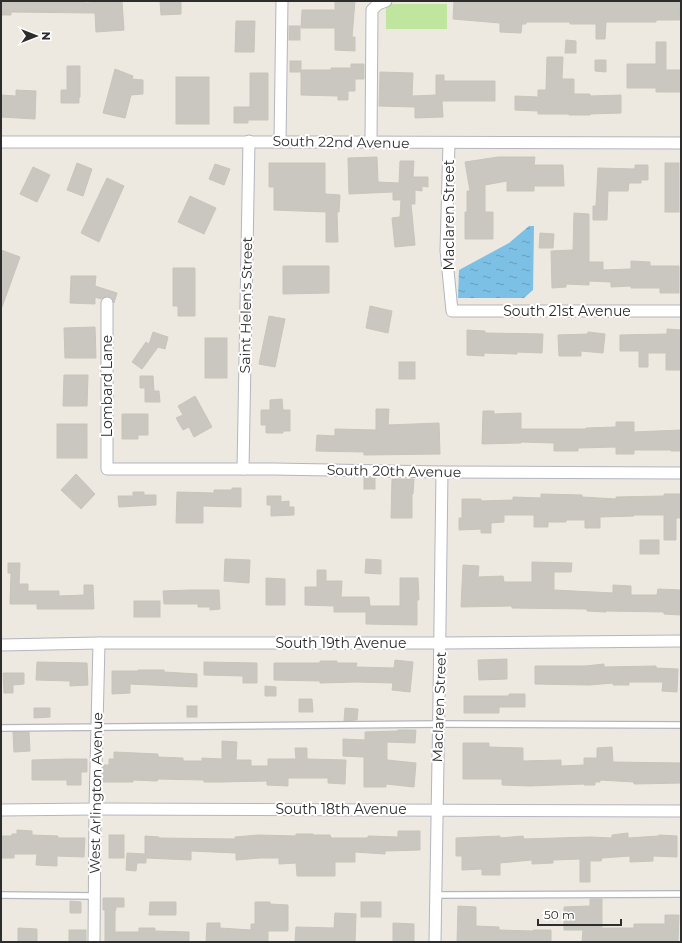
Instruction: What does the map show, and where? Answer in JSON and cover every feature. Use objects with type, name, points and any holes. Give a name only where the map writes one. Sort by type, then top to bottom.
[{"type":"street","points":[[280,141],[282,1]]},
{"type":"street","points":[[371,143],[372,10],[378,4],[386,1]]},
{"type":"street","name":"Saint Helen's Street","points":[[243,469],[249,141]]},
{"type":"street","name":"South 22nd Avenue","points":[[1,142],[280,141],[371,143],[681,143]]},
{"type":"street","name":"Maclaren Street","points":[[450,143],[446,250],[452,311]]},
{"type":"street","name":"Lombard Lane","points":[[107,303],[107,469]]},
{"type":"street","name":"South 21st Avenue","points":[[452,311],[681,311]]},
{"type":"street","name":"South 20th Avenue","points":[[107,469],[681,473]]},
{"type":"street","name":"Maclaren Street","points":[[435,942],[436,809],[441,643],[442,472]]},
{"type":"street","name":"South 19th Avenue","points":[[1,645],[99,643],[681,641]]},
{"type":"street","name":"West Arlington Avenue","points":[[94,942],[95,809],[99,643]]},
{"type":"street","name":"South 18th Avenue","points":[[1,810],[436,809],[681,811]]},
{"type":"lane","points":[[1,728],[439,724],[681,725]]},
{"type":"lane","points":[[436,895],[681,894]]},
{"type":"lane","points":[[1,895],[95,896]]},
{"type":"green space","points":[[386,4],[447,4],[447,29],[386,29]]},
{"type":"water","points":[[529,226],[534,226],[533,290],[524,298],[458,298],[459,270],[509,243]]},
{"type":"building","points":[[1,1],[85,1],[85,3],[122,1],[124,30],[96,32],[95,13],[11,12],[11,15],[1,15]]},
{"type":"building","points":[[160,1],[181,1],[181,14],[161,15]]},
{"type":"building","points":[[335,1],[355,1],[352,37],[355,37],[355,51],[335,50],[335,28],[301,28],[302,10],[335,10]]},
{"type":"building","points":[[454,1],[680,1],[680,20],[656,20],[656,22],[606,22],[605,39],[596,39],[596,24],[570,24],[570,22],[526,22],[526,24],[522,24],[521,33],[500,32],[500,23],[453,19]]},
{"type":"building","points":[[236,21],[255,21],[254,52],[235,52]]},
{"type":"building","points":[[289,26],[300,26],[300,40],[289,40]]},
{"type":"building","points":[[566,40],[576,41],[576,53],[565,53]]},
{"type":"building","points":[[656,42],[666,42],[666,70],[681,70],[681,92],[656,92],[656,88],[627,88],[627,64],[656,64]]},
{"type":"building","points":[[547,57],[563,57],[562,79],[574,79],[574,94],[590,94],[590,96],[621,95],[621,113],[569,115],[538,114],[538,111],[515,110],[515,96],[538,97],[538,90],[546,90]]},
{"type":"building","points":[[595,60],[606,60],[606,72],[595,71]]},
{"type":"building","points":[[290,61],[301,61],[301,72],[290,72]]},
{"type":"building","points":[[351,64],[364,64],[364,79],[355,79],[355,91],[348,91],[348,100],[338,100],[338,96],[301,95],[301,70],[351,68]]},
{"type":"building","points":[[67,66],[80,66],[79,103],[61,103],[61,90],[67,90]]},
{"type":"building","points":[[115,69],[133,76],[132,79],[143,80],[143,94],[131,95],[125,118],[103,113]]},
{"type":"building","points":[[380,72],[413,73],[412,96],[436,95],[436,75],[444,75],[444,81],[495,81],[495,101],[442,101],[443,117],[415,118],[415,107],[379,106]]},
{"type":"building","points":[[250,73],[268,73],[268,120],[248,120],[248,123],[234,123],[234,107],[250,107]]},
{"type":"building","points":[[176,77],[209,77],[209,124],[176,124]]},
{"type":"building","points":[[16,90],[36,91],[35,119],[1,117],[1,95],[16,96]]},
{"type":"building","points":[[377,157],[378,182],[399,183],[400,161],[414,161],[413,177],[428,177],[428,187],[422,186],[422,191],[415,190],[415,204],[411,204],[415,245],[395,247],[392,218],[400,217],[401,200],[393,200],[393,192],[349,194],[348,158]]},
{"type":"building","points":[[498,157],[535,157],[534,165],[563,165],[564,186],[534,186],[534,191],[507,191],[507,181],[485,185],[485,212],[493,212],[493,239],[465,239],[467,191],[470,191],[465,162]]},
{"type":"building","points":[[77,163],[92,169],[83,196],[67,190]]},
{"type":"building","points":[[269,163],[325,163],[325,194],[340,195],[339,212],[337,212],[338,242],[326,242],[326,212],[274,210],[274,187],[269,187]]},
{"type":"building","points":[[665,163],[679,163],[679,212],[665,212]]},
{"type":"building","points":[[215,164],[230,169],[224,185],[209,179]]},
{"type":"building","points":[[635,165],[648,165],[648,180],[641,180],[641,183],[629,183],[628,191],[608,191],[607,220],[593,220],[593,206],[596,206],[598,168],[635,169]]},
{"type":"building","points":[[33,167],[50,175],[37,202],[20,194]]},
{"type":"building","points":[[107,178],[124,186],[99,242],[81,233]]},
{"type":"building","points":[[190,196],[216,208],[204,234],[178,222]]},
{"type":"building","points":[[574,213],[589,214],[589,262],[603,262],[603,270],[631,269],[631,261],[650,262],[650,266],[679,266],[679,293],[660,293],[660,288],[631,288],[631,286],[611,287],[611,282],[589,281],[589,285],[566,284],[566,287],[552,288],[551,251],[573,250]]},
{"type":"building","points":[[540,233],[554,234],[553,248],[539,248]]},
{"type":"building","points":[[1,250],[20,257],[2,307],[1,307]]},
{"type":"building","points":[[283,266],[329,266],[329,293],[283,294]]},
{"type":"building","points":[[173,268],[195,268],[195,316],[178,316],[178,306],[173,306]]},
{"type":"building","points":[[71,276],[96,276],[95,286],[117,293],[114,303],[111,297],[107,296],[101,299],[95,297],[95,304],[70,303]]},
{"type":"building","points":[[370,306],[392,311],[388,333],[366,328]]},
{"type":"building","points":[[269,316],[285,319],[275,367],[259,364]]},
{"type":"building","points":[[95,327],[96,358],[65,358],[64,328]]},
{"type":"building","points":[[667,329],[681,330],[681,370],[666,370],[666,353],[648,353],[648,367],[639,367],[639,351],[620,351],[620,335],[667,334]]},
{"type":"building","points":[[467,330],[485,331],[485,333],[543,334],[542,353],[517,352],[517,354],[484,353],[484,356],[467,355]]},
{"type":"building","points":[[153,332],[168,337],[165,349],[158,347],[142,369],[132,362],[146,342],[149,344]]},
{"type":"building","points":[[588,332],[605,334],[603,353],[581,351],[581,356],[559,356],[558,335],[588,334]]},
{"type":"building","points":[[205,338],[227,338],[227,378],[205,378]]},
{"type":"building","points":[[399,362],[415,362],[415,379],[399,379]]},
{"type":"building","points":[[64,375],[88,375],[87,406],[63,406]]},
{"type":"building","points":[[140,376],[153,376],[154,391],[159,391],[160,402],[145,402],[145,388],[140,388]]},
{"type":"building","points":[[195,396],[212,427],[194,437],[189,427],[183,430],[176,418],[183,415],[178,406]]},
{"type":"building","points":[[282,399],[283,410],[290,410],[290,431],[283,431],[283,433],[266,433],[266,425],[261,425],[261,410],[270,410],[270,400]]},
{"type":"building","points":[[376,409],[389,409],[388,425],[439,423],[440,454],[364,455],[364,452],[316,451],[317,435],[335,436],[335,429],[376,430]]},
{"type":"building","points":[[483,411],[494,411],[494,414],[521,413],[521,429],[586,429],[616,427],[616,422],[634,422],[634,432],[681,430],[681,451],[634,450],[634,454],[616,454],[616,447],[578,448],[578,451],[554,451],[554,443],[521,442],[482,444]]},
{"type":"building","points":[[122,414],[148,414],[148,435],[138,435],[138,439],[122,439]]},
{"type":"building","points":[[57,424],[87,424],[87,458],[57,458]]},
{"type":"building","points":[[76,474],[95,494],[81,509],[61,490]]},
{"type":"building","points":[[364,478],[375,478],[375,489],[364,489]]},
{"type":"building","points":[[392,479],[414,479],[412,494],[412,518],[391,518]]},
{"type":"building","points":[[232,488],[241,488],[241,507],[203,506],[203,523],[176,523],[177,492],[214,493],[214,490],[232,490]]},
{"type":"building","points":[[133,492],[144,492],[144,495],[156,495],[156,505],[119,507],[118,496],[133,496]]},
{"type":"building","points":[[541,494],[582,495],[582,497],[616,499],[616,497],[664,496],[664,494],[681,494],[681,518],[676,518],[676,540],[664,540],[664,515],[600,517],[600,528],[585,528],[585,520],[548,522],[548,527],[534,527],[534,515],[504,515],[504,522],[491,523],[491,533],[481,533],[481,529],[459,530],[459,518],[462,518],[462,499],[481,499],[481,501],[513,500],[513,497],[541,498]]},
{"type":"building","points":[[267,496],[281,496],[281,502],[289,501],[289,507],[294,507],[294,515],[271,516],[271,505],[267,505]]},
{"type":"building","points":[[640,540],[659,540],[659,554],[640,554]]},
{"type":"building","points":[[225,559],[250,560],[249,583],[224,581]]},
{"type":"building","points":[[366,559],[381,560],[381,574],[365,573]]},
{"type":"building","points":[[532,562],[572,563],[571,572],[554,572],[554,590],[613,593],[613,585],[631,586],[631,595],[657,595],[658,589],[681,590],[681,615],[664,614],[664,612],[606,612],[587,611],[587,609],[512,608],[512,606],[461,607],[463,565],[479,566],[478,577],[503,576],[504,582],[532,582]]},
{"type":"building","points":[[8,563],[20,563],[19,584],[28,584],[28,591],[59,591],[59,596],[84,595],[84,585],[93,585],[94,609],[37,609],[37,604],[10,604],[11,573],[8,573]]},
{"type":"building","points":[[317,570],[326,570],[326,581],[342,581],[341,597],[369,597],[370,606],[400,606],[400,578],[418,578],[419,600],[417,600],[417,625],[366,624],[366,612],[334,612],[334,606],[305,605],[305,587],[317,587]]},
{"type":"building","points":[[266,578],[285,579],[285,605],[266,605]]},
{"type":"building","points":[[219,590],[220,609],[210,610],[210,607],[198,607],[198,604],[164,604],[163,591]]},
{"type":"building","points":[[134,601],[160,601],[160,617],[134,617]]},
{"type":"building","points":[[507,659],[507,679],[479,680],[478,660]]},
{"type":"building","points":[[395,660],[413,662],[410,692],[392,690],[393,683],[320,683],[320,681],[274,680],[274,663],[320,663],[320,661],[337,661],[337,663],[357,663],[356,667],[394,668]]},
{"type":"building","points":[[37,662],[87,663],[88,685],[70,686],[70,681],[36,680]]},
{"type":"building","points":[[204,662],[257,663],[257,683],[243,683],[243,676],[204,675]]},
{"type":"building","points":[[604,664],[604,667],[656,666],[656,668],[678,669],[677,692],[662,691],[663,682],[629,682],[629,685],[613,685],[613,683],[589,685],[535,684],[535,666],[585,666]]},
{"type":"building","points":[[164,670],[164,672],[197,674],[197,687],[130,684],[130,693],[112,694],[112,671]]},
{"type":"building","points":[[3,673],[24,673],[24,684],[13,685],[13,693],[4,693]]},
{"type":"building","points":[[265,686],[276,687],[276,696],[265,696]]},
{"type":"building","points":[[509,694],[525,694],[525,707],[499,707],[499,713],[464,713],[464,696],[509,696]]},
{"type":"building","points":[[299,699],[312,699],[313,712],[299,712]]},
{"type":"building","points":[[187,706],[197,706],[197,717],[187,717]]},
{"type":"building","points":[[34,708],[50,708],[50,717],[34,718]]},
{"type":"building","points":[[345,708],[358,709],[357,720],[344,721]]},
{"type":"building","points":[[416,730],[415,743],[387,742],[387,760],[416,763],[414,787],[386,784],[386,787],[364,787],[364,757],[343,756],[343,739],[365,740],[365,732]]},
{"type":"building","points":[[13,732],[29,732],[30,751],[14,752]]},
{"type":"building","points":[[222,741],[237,742],[236,760],[251,760],[251,766],[268,766],[268,759],[296,759],[295,748],[307,748],[307,759],[346,760],[345,784],[328,783],[328,778],[288,778],[288,786],[267,785],[267,781],[204,782],[204,780],[158,779],[157,781],[133,780],[133,782],[103,782],[103,765],[109,765],[109,759],[114,759],[114,752],[158,754],[158,757],[183,758],[183,761],[202,761],[202,758],[222,759]]},
{"type":"building","points":[[463,743],[489,743],[489,747],[523,748],[523,761],[561,760],[561,766],[584,765],[584,758],[597,758],[597,748],[612,747],[613,762],[681,763],[681,783],[634,784],[634,782],[600,780],[600,782],[595,782],[595,785],[529,786],[502,785],[502,779],[463,779]]},
{"type":"building","points":[[87,759],[87,772],[81,772],[81,785],[67,785],[67,780],[32,780],[32,760]]},
{"type":"building","points":[[17,830],[32,831],[32,835],[58,836],[58,838],[85,838],[84,857],[57,856],[57,866],[36,865],[37,854],[14,854],[14,858],[1,858],[1,836],[12,836],[12,834],[17,834]]},
{"type":"building","points":[[398,831],[420,831],[420,850],[385,851],[385,854],[355,852],[355,862],[335,862],[335,876],[297,876],[296,863],[279,864],[279,858],[236,860],[236,853],[191,851],[191,860],[146,858],[146,863],[137,863],[136,871],[126,870],[127,853],[145,854],[145,836],[159,838],[235,839],[235,837],[258,835],[296,836],[296,834],[313,834],[330,835],[331,838],[368,838],[368,836],[398,837]]},
{"type":"building","points":[[628,833],[628,838],[659,835],[677,836],[677,857],[653,856],[653,861],[630,862],[630,856],[602,858],[601,861],[590,861],[590,882],[580,882],[580,859],[553,860],[553,863],[532,864],[532,860],[500,863],[500,875],[482,875],[482,869],[462,870],[462,856],[456,856],[456,838],[500,836],[500,838],[523,836],[524,839],[590,837],[612,838],[612,835]]},
{"type":"building","points":[[109,835],[124,835],[124,858],[109,858]]},
{"type":"building","points":[[103,898],[124,898],[124,907],[116,907],[115,910],[115,932],[139,932],[139,928],[155,928],[155,931],[189,932],[189,942],[105,942],[105,910],[103,910]]},
{"type":"building","points":[[590,899],[602,899],[602,928],[634,928],[634,924],[665,924],[665,915],[679,915],[678,942],[582,942],[583,930],[564,930],[564,907],[590,906]]},
{"type":"building","points":[[70,901],[81,902],[81,913],[70,913]]},
{"type":"building","points":[[150,902],[176,902],[176,915],[149,915]]},
{"type":"building","points":[[255,902],[270,902],[270,904],[288,905],[288,931],[268,931],[268,942],[206,942],[207,923],[220,923],[220,928],[251,930],[251,924],[255,924]]},
{"type":"building","points":[[361,902],[381,902],[381,917],[361,917]]},
{"type":"building","points":[[458,906],[476,907],[476,926],[499,927],[499,930],[551,930],[551,942],[457,942]]},
{"type":"building","points":[[335,913],[356,914],[355,942],[295,942],[296,927],[334,928]]},
{"type":"building","points":[[393,923],[414,924],[414,942],[393,942]]},
{"type":"building","points":[[18,928],[37,929],[37,942],[18,942]]},
{"type":"building","points":[[69,930],[86,930],[86,942],[69,942]]}]
